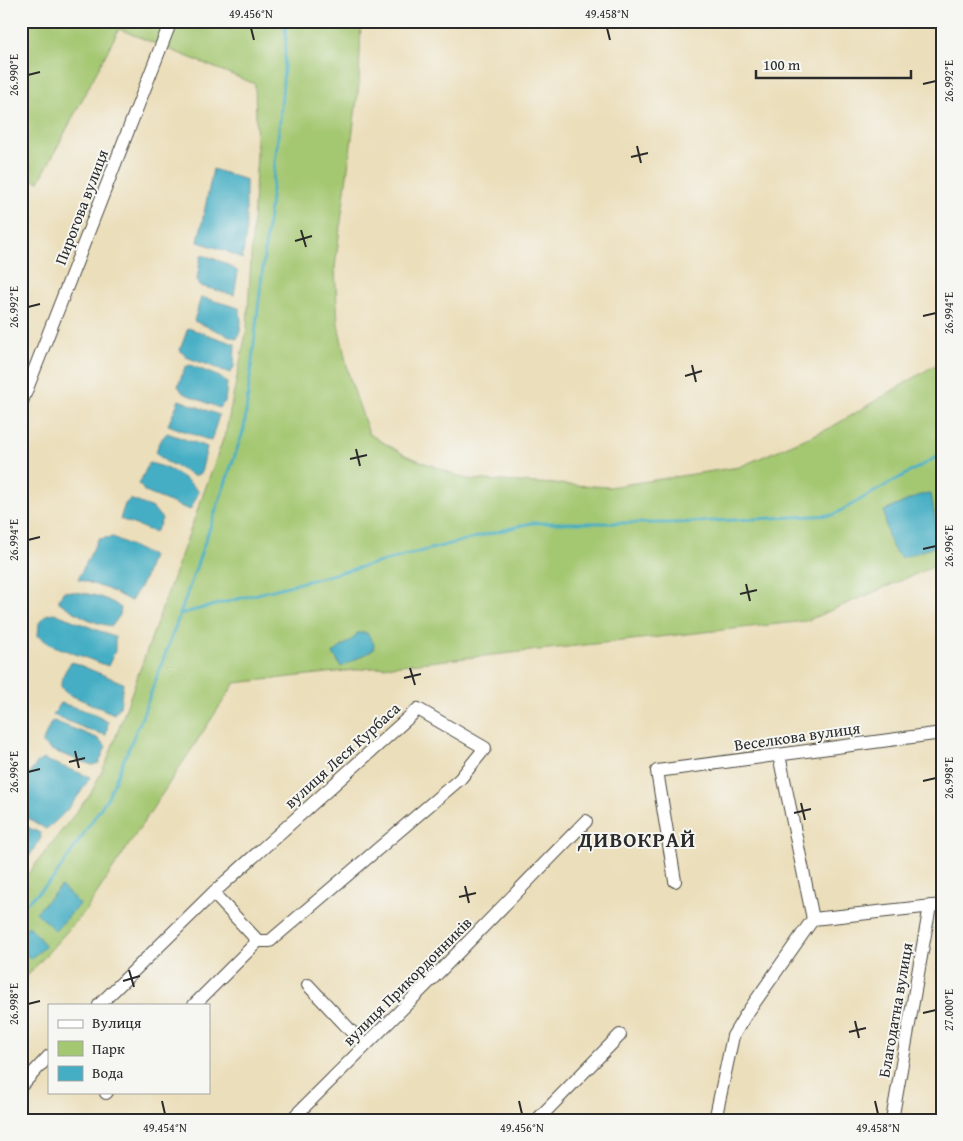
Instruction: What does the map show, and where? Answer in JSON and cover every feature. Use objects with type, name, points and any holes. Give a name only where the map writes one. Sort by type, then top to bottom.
[{"type":"street","name":"Пирогова вулиця","points":[[21,404],[171,21]]},
{"type":"street","name":"вулиця Леся Курбаса","points":[[100,1004],[213,893],[418,709],[485,748],[460,779],[278,935],[270,941],[258,941],[195,1004]]},
{"type":"street","name":"Веселкова вулиця","points":[[675,881],[657,771],[942,733]]},
{"type":"street","points":[[715,1120],[733,1036],[813,919],[779,755]]},
{"type":"street","name":"вулиця Прикордонників","points":[[292,1120],[586,821]]},
{"type":"street","points":[[213,893],[258,941]]},
{"type":"street","points":[[813,919],[936,905]]},
{"type":"street","name":"Благодатна вулиця","points":[[892,1120],[936,905]]},
{"type":"street","points":[[308,986],[365,1046]]},
{"type":"street","points":[[537,1120],[620,1036]]},
{"type":"street","points":[[21,1086],[48,1057]]},
{"type":"green space","points":[[21,21],[361,21],[359,84],[335,267],[338,324],[349,376],[369,434],[405,455],[466,479],[609,487],[739,467],[830,428],[942,361],[942,563],[806,621],[235,683],[86,910],[21,983],[21,880],[31,870],[91,793],[107,761],[226,431],[247,328],[257,153],[255,84],[119,29],[39,182],[21,176]]},
{"type":"water","points":[[213,169],[246,180],[246,234],[242,259],[226,251],[198,242]]},
{"type":"water","points":[[201,255],[221,261],[238,272],[234,295],[200,286],[197,280]]},
{"type":"water","points":[[201,297],[239,308],[241,323],[237,339],[194,321]]},
{"type":"water","points":[[188,328],[235,344],[234,367],[230,373],[186,357],[180,350]]},
{"type":"water","points":[[190,365],[220,377],[227,383],[225,402],[219,408],[183,393],[178,386],[185,367]]},
{"type":"water","points":[[179,400],[219,415],[211,441],[168,425]]},
{"type":"water","points":[[167,433],[207,447],[201,473],[194,476],[165,461],[156,453],[159,442]]},
{"type":"water","points":[[149,463],[177,473],[199,492],[190,510],[145,492],[139,484]]},
{"type":"water","points":[[931,494],[936,524],[936,546],[902,558],[897,554],[891,543],[884,511],[920,495]]},
{"type":"water","points":[[130,499],[153,508],[162,519],[157,530],[154,532],[120,519],[125,504]]},
{"type":"water","points":[[113,537],[152,556],[144,580],[131,601],[107,589],[78,579],[98,539]]},
{"type":"water","points":[[64,591],[87,594],[108,600],[121,608],[120,615],[112,626],[91,620],[59,602],[59,598]]},
{"type":"water","points":[[54,613],[115,637],[115,651],[108,666],[51,645],[38,636],[39,623],[46,615]]},
{"type":"water","points":[[357,633],[367,633],[374,644],[373,650],[341,667],[333,653],[355,637]]},
{"type":"water","points":[[72,662],[123,683],[120,707],[114,714],[63,690],[61,681],[66,669]]},
{"type":"water","points":[[61,703],[89,712],[108,722],[106,735],[53,715]]},
{"type":"water","points":[[54,721],[97,738],[106,746],[99,763],[92,765],[51,750],[42,743],[51,722]]},
{"type":"water","points":[[43,759],[90,777],[71,806],[46,829],[21,814],[21,786],[37,763]]},
{"type":"water","points":[[21,824],[40,833],[41,838],[23,866],[21,866]]},
{"type":"water","points":[[61,886],[80,904],[55,931],[36,912]]},
{"type":"water","points":[[29,926],[46,946],[30,959],[21,947],[21,932]]},
{"type":"waterway","points":[[21,908],[54,878],[108,797],[142,717],[244,429],[280,120],[286,42],[285,21]]},
{"type":"waterway","points":[[180,614],[531,523],[674,523],[833,515],[942,454]]},
{"type":"district","name":"ДИВОКРАЙ","points":[[637,839]]}]
